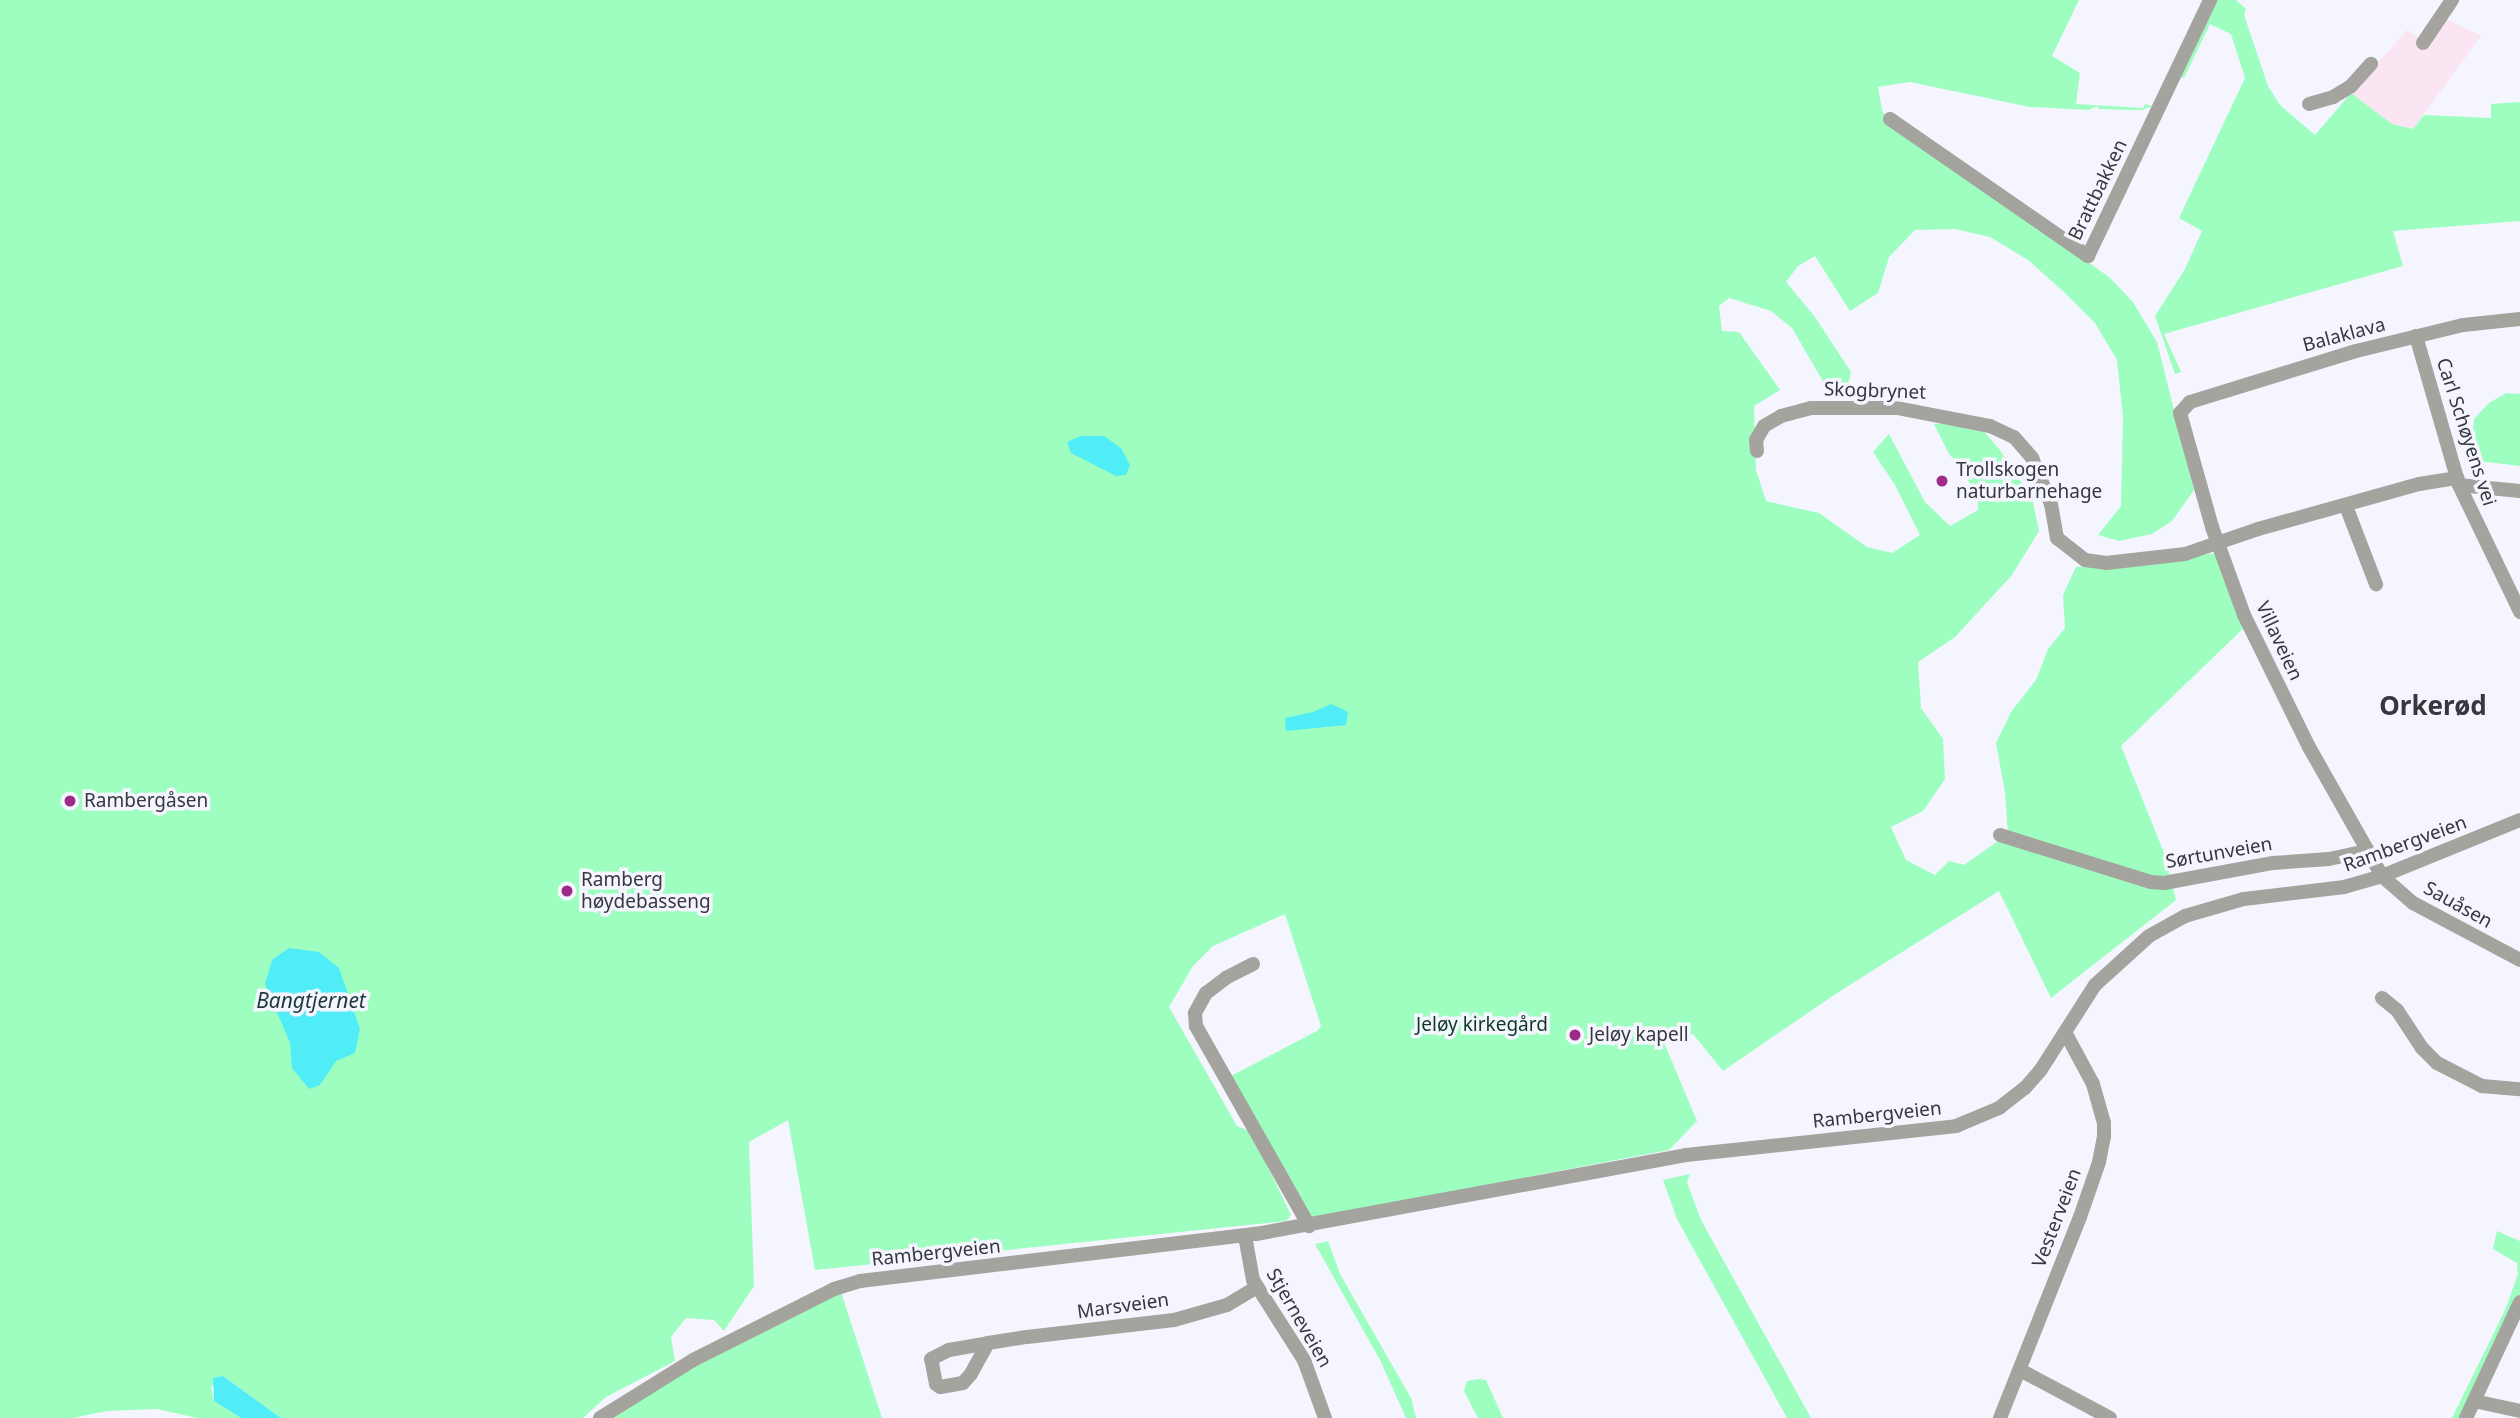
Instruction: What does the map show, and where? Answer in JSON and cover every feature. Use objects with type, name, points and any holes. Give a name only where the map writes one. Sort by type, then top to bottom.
[{"type":"street","name":"Brattbakken","points":[[1890,118],[2088,257],[2210,0]]},
{"type":"street","points":[[2423,43],[2452,0]]},
{"type":"street","points":[[2309,104],[2333,97],[2351,86],[2371,64]]},
{"type":"street","name":"Balaklava","points":[[2183,406],[2289,370],[2416,336],[2479,322],[2520,318]]},
{"type":"street","name":"Carl Schøyens vei","points":[[2416,336],[2458,482],[2520,612]]},
{"type":"street","name":"Skogbrynet","points":[[1757,451],[1756,440],[1764,426],[1797,411],[1840,406],[1923,410],[1978,423],[2014,437],[2032,458],[2046,488],[2057,538],[2085,560],[2106,563],[2169,557],[2419,484],[2458,482],[2520,492]]},
{"type":"street","name":"Villaveien","points":[[2183,406],[2180,413],[2182,426],[2244,615],[2273,675],[2382,876]]},
{"type":"street","points":[[2346,506],[2376,584]]},
{"type":"street","name":"Rambergveien","points":[[600,1418],[693,1360],[844,1285],[883,1278],[1245,1236],[1686,1156],[1956,1126],[1998,1108],[2025,1088],[2040,1071],[2086,996],[2114,965],[2149,936],[2185,916],[2244,898],[2344,887],[2382,876],[2520,820]]},
{"type":"street","name":"Sørtunveien","points":[[2000,835],[2151,882],[2164,883],[2273,863],[2329,859],[2368,851]]},
{"type":"street","name":"Sauåsen","points":[[2382,876],[2406,899],[2520,960]]},
{"type":"street","points":[[1253,964],[1226,978],[1204,996],[1195,1013],[1196,1026],[1308,1226]]},
{"type":"street","points":[[2382,998],[2397,1010],[2422,1048],[2437,1063],[2457,1076],[2483,1086],[2520,1089]]},
{"type":"street","name":"Vesterveien","points":[[2000,1418],[2080,1217],[2099,1162],[2104,1136],[2104,1123],[2093,1084],[2065,1032]]},
{"type":"street","name":"Stjerneveien","points":[[1245,1236],[1248,1265],[1257,1287],[1304,1360],[1325,1418]]},
{"type":"street","name":"Marsveien","points":[[988,1343],[1174,1320],[1227,1305],[1257,1287]]},
{"type":"street","points":[[2466,1418],[2520,1302]]},
{"type":"street","points":[[2020,1370],[2110,1418]]},
{"type":"street","points":[[2474,1401],[2520,1411]]},
{"type":"shaded area","points":[[2447,19],[2481,36],[2413,129],[2392,124],[2351,93],[2407,30],[2430,44]]},
{"type":"green space","name":"Jeløy kirkegård","points":[[0,0],[2079,0],[2052,56],[2080,73],[2076,104],[2143,108],[2145,104],[2153,106],[2142,110],[2099,109],[2097,106],[2089,110],[2030,107],[1910,82],[1878,87],[1882,110],[1886,118],[2109,277],[2133,302],[2157,342],[2194,490],[2172,521],[2152,534],[2119,541],[2098,535],[2121,506],[2123,417],[2117,360],[2095,323],[2064,292],[2028,260],[1990,237],[1955,229],[1915,230],[1889,257],[1878,293],[1850,311],[1815,256],[1798,266],[1786,282],[1815,317],[1851,372],[1847,390],[1828,390],[1792,328],[1771,311],[1729,298],[1719,306],[1722,331],[1739,332],[1780,390],[1754,406],[1756,470],[1766,501],[1819,513],[1867,547],[1892,553],[1920,535],[1895,485],[1873,452],[1889,434],[1925,502],[1950,526],[1978,510],[1977,493],[1948,452],[1934,424],[1957,422],[1977,423],[1999,449],[2032,498],[2039,531],[2012,575],[1955,637],[1918,662],[1921,708],[1943,739],[1945,779],[1923,811],[1891,827],[1906,860],[1935,875],[1949,861],[1964,865],[2008,834],[2005,792],[1996,743],[2011,712],[2036,680],[2048,649],[2065,628],[2063,595],[2076,567],[2219,553],[2249,623],[2121,746],[2164,853],[2176,900],[2051,998],[1999,891],[1837,993],[1723,1071],[1693,1034],[1663,1040],[1697,1121],[1669,1150],[1312,1218],[1227,1078],[1317,1031],[1321,1026],[1285,914],[1213,946],[1193,966],[1169,1007],[1237,1126],[1247,1130],[1268,1167],[1291,1215],[1286,1221],[815,1270],[788,1120],[749,1142],[754,1286],[724,1331],[714,1320],[686,1318],[671,1337],[675,1361],[606,1397],[583,1418],[281,1418],[223,1376],[211,1387],[214,1401],[241,1418],[197,1418],[157,1409],[107,1411],[73,1418],[0,1418]]},
{"type":"green space","points":[[2217,0],[2236,0],[2246,9],[2244,15],[2268,86],[2280,105],[2315,135],[2351,93],[2392,124],[2413,129],[2424,115],[2491,118],[2491,104],[2520,102],[2520,221],[2393,231],[2403,266],[2164,334],[2181,372],[2175,374],[2155,316],[2185,269],[2202,231],[2179,218],[2245,78],[2231,34],[2210,24],[2184,78],[2180,76]]},
{"type":"green space","points":[[2506,393],[2520,394],[2520,466],[2479,461],[2471,446],[2474,419],[2489,403]]},
{"type":"green space","points":[[1690,1174],[1687,1182],[1701,1220],[1811,1418],[1787,1418],[1677,1219],[1663,1180]]},
{"type":"green space","points":[[2497,1231],[2520,1241],[2520,1294],[2461,1418],[2452,1418],[2506,1308],[2518,1274],[2517,1263],[2493,1249]]},
{"type":"green space","points":[[1328,1241],[1340,1274],[1411,1398],[1416,1418],[1406,1418],[1380,1360],[1315,1244]]},
{"type":"green space","points":[[841,1292],[882,1418],[607,1418],[671,1376]]},
{"type":"green space","points":[[1486,1380],[1503,1418],[1478,1418],[1464,1391],[1467,1381]]},
{"type":"water","points":[[1081,436],[1104,436],[1121,448],[1130,465],[1126,475],[1116,476],[1071,453],[1067,442]]},
{"type":"water","points":[[1331,704],[1348,712],[1346,725],[1286,731],[1285,718],[1313,712]]},
{"type":"water","name":"Bangtjernet","points":[[289,948],[319,952],[339,968],[360,1029],[355,1053],[336,1061],[320,1085],[309,1089],[292,1068],[290,1043],[265,984],[272,960]]},
{"type":"water","points":[[223,1376],[281,1418],[241,1418],[214,1401],[213,1378]]},
{"type":"place","name":"Trollskogen naturbarnehage","points":[[1942,481]]},
{"type":"place","name":"Rambergåsen","points":[[70,801]]},
{"type":"place","name":"Ramberg høydebasseng","points":[[567,891]]},
{"type":"place","name":"Jeløy kapell","points":[[1575,1035]]},
{"type":"district","name":"Orkerød","points":[[2433,706]]}]
